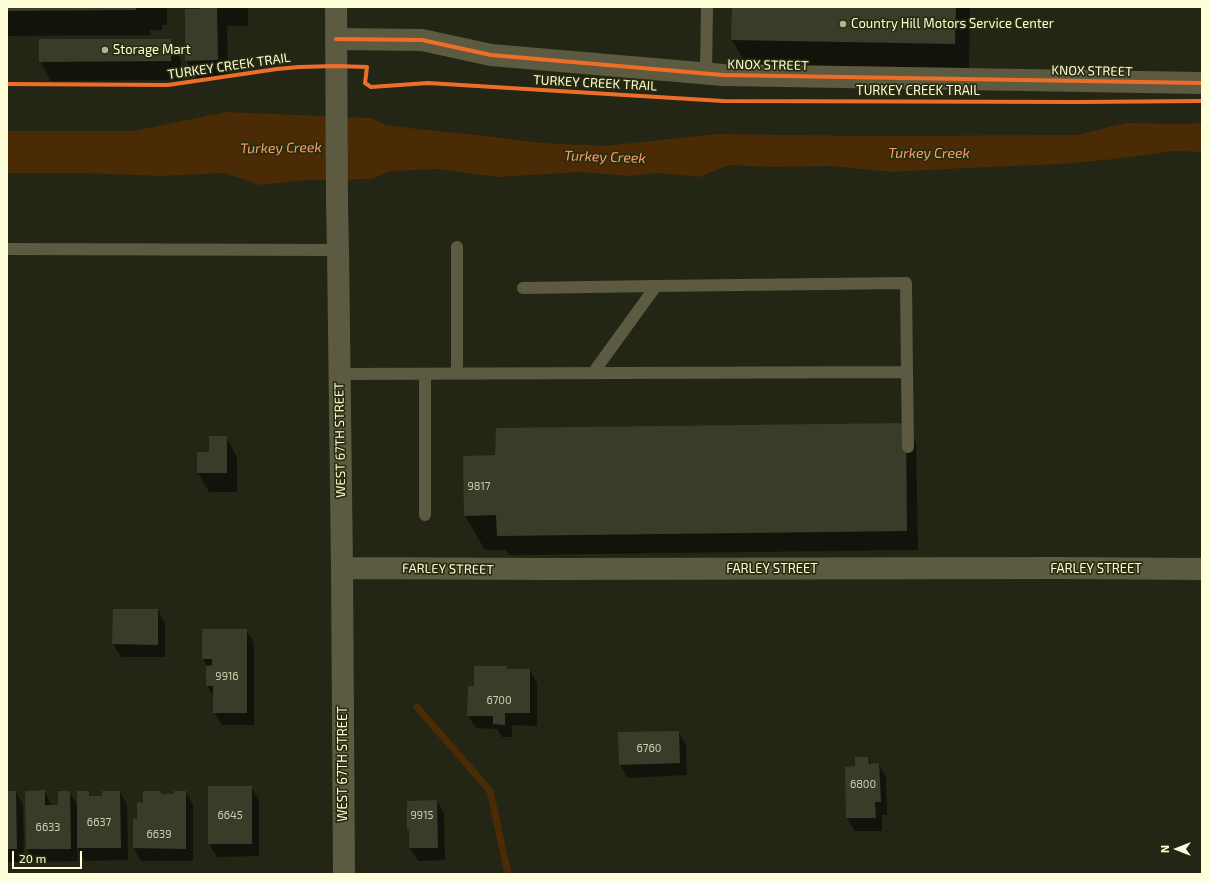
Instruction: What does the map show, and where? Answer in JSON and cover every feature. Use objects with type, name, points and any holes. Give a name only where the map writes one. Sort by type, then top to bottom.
[{"type":"street","name":"WEST 67TH STREET","points":[[336,7],[344,874]]},
{"type":"street","name":"KNOX STREET","points":[[336,38],[422,40],[491,55],[723,75],[1202,83]]},
{"type":"street","name":"FARLEY STREET","points":[[342,568],[545,570],[1033,568],[1202,569]]},
{"type":"lane","points":[[706,73],[707,7]]},
{"type":"lane","points":[[457,247],[457,374]]},
{"type":"lane","points":[[7,249],[338,250]]},
{"type":"lane","points":[[523,288],[906,283],[908,447]]},
{"type":"lane","points":[[593,373],[656,286]]},
{"type":"lane","points":[[339,374],[907,372]]},
{"type":"lane","points":[[425,374],[425,515]]},
{"type":"water","name":"Turkey Creek","points":[[225,112],[371,118],[386,125],[417,129],[542,143],[605,146],[716,134],[869,136],[1077,135],[1126,123],[1202,123],[1202,152],[1174,151],[1062,164],[893,172],[830,166],[772,167],[729,165],[699,177],[659,173],[631,176],[580,172],[498,177],[437,169],[391,171],[372,179],[305,180],[261,185],[225,173],[160,176],[79,173],[7,173],[7,131],[134,131]]},
{"type":"building","name":"Storage Mart","points":[[7,7],[136,7],[136,10],[7,11]]},
{"type":"building","points":[[200,7],[217,7],[218,60],[185,61],[185,9],[200,9]]},
{"type":"building","name":"Country Hill Motors Service Center","points":[[732,7],[956,7],[955,44],[731,40]]},
{"type":"building","name":"Storage Mart","points":[[39,39],[171,39],[171,61],[39,62]]},
{"type":"building","points":[[906,423],[907,531],[497,536],[496,515],[464,516],[463,456],[495,455],[496,428]]},
{"type":"building","points":[[209,436],[227,436],[227,473],[197,473],[197,452],[209,452]]},
{"type":"building","points":[[113,609],[158,609],[158,645],[112,644]]},
{"type":"building","points":[[202,629],[247,629],[247,713],[213,713],[213,686],[206,686],[206,666],[212,665],[212,659],[202,659]]},
{"type":"building","points":[[474,666],[507,666],[507,669],[530,669],[530,713],[505,713],[505,725],[493,724],[493,716],[467,716],[468,686],[474,686]]},
{"type":"building","points":[[679,731],[680,763],[619,765],[618,732]]},
{"type":"building","points":[[855,757],[868,757],[869,764],[879,763],[881,802],[875,802],[876,818],[846,818],[845,767],[855,766]]},
{"type":"building","points":[[208,786],[252,786],[252,844],[208,844]]},
{"type":"building","points":[[45,790],[45,805],[58,805],[58,791],[70,791],[71,849],[26,849],[25,791]]},
{"type":"building","points":[[7,791],[16,791],[17,849],[7,849]]},
{"type":"building","points":[[77,791],[89,791],[89,796],[102,796],[102,791],[120,791],[121,848],[77,848]]},
{"type":"building","points":[[143,791],[161,791],[161,794],[174,794],[174,791],[186,791],[186,849],[133,848],[133,819],[137,819],[137,802],[143,803]]},
{"type":"building","points":[[437,800],[438,848],[409,848],[407,801]]},
{"type":"waterway","points":[[417,707],[490,791],[508,874]]},
{"type":"cycle path","name":"TURKEY CREEK TRAIL","points":[[336,39],[422,40],[491,55],[723,75],[1202,83]]},
{"type":"cycle path","name":"TURKEY CREEK TRAIL","points":[[7,84],[168,85],[277,69],[336,66],[367,67],[365,83],[371,87],[428,83],[723,101],[1202,101]]},
{"type":"place","name":"Country Hill Motors Service Center","points":[[843,24]]},
{"type":"place","name":"Storage Mart","points":[[105,50]]}]
